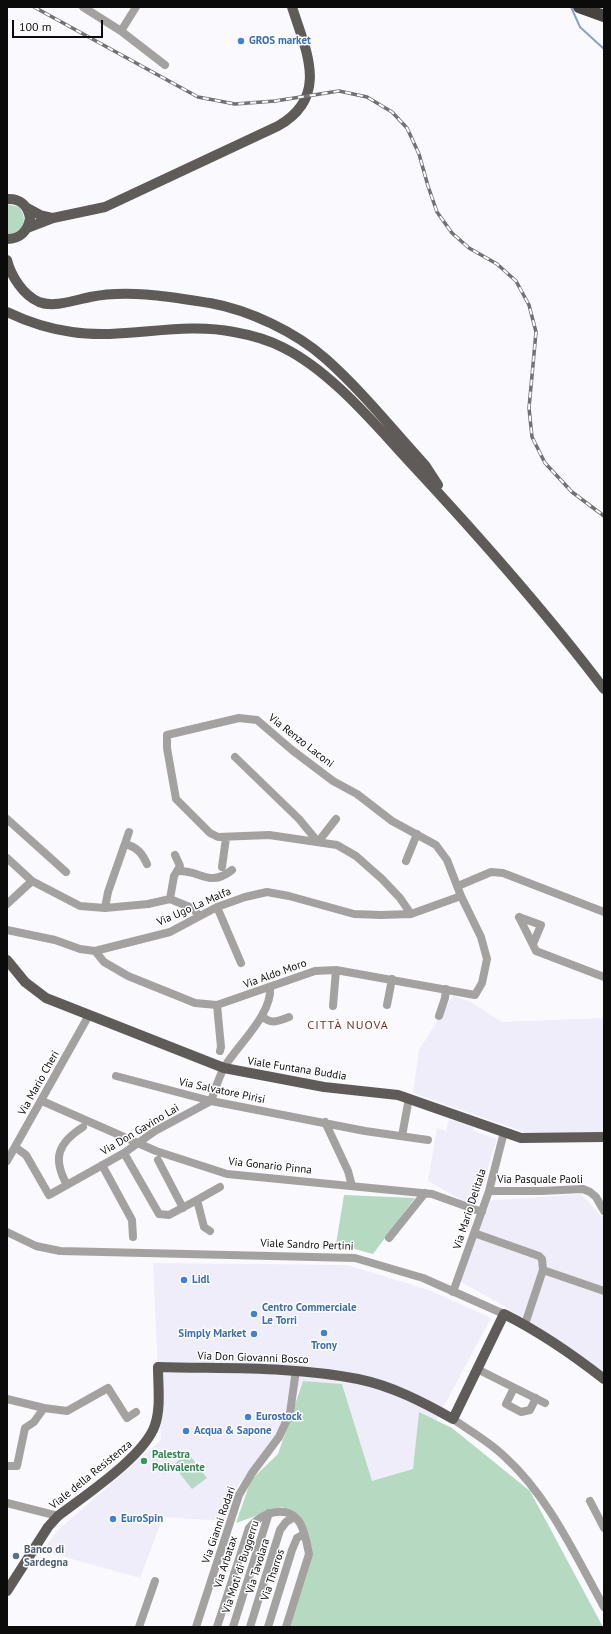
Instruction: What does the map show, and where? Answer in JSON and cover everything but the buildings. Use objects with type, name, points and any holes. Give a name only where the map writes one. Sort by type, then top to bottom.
[{"type":"highway","points":[[579,7],[604,16]]},
{"type":"main road","points":[[27,228],[53,218],[104,207],[278,126],[295,115],[308,94],[311,75],[309,60],[292,7]]},
{"type":"main road","points":[[10,197],[40,215],[53,218]]},
{"type":"main road","points":[[8,241],[20,236],[27,228],[30,218],[27,208]]},
{"type":"main road","points":[[7,260],[13,276],[21,287],[29,295],[40,302],[52,304],[104,294],[150,295],[211,303],[254,315],[298,339],[326,358],[425,465],[460,516]]},
{"type":"main road","points":[[7,312],[42,326],[72,333],[123,333],[203,329],[232,332],[258,338],[284,347],[326,376],[380,429],[527,591],[604,688]]},
{"type":"main road","name":"Viale Funtana Buddia","points":[[7,960],[25,982],[46,998],[224,1068],[324,1087],[398,1095],[521,1138],[604,1137]]},
{"type":"main road","points":[[453,1419],[504,1314]]},
{"type":"main road","name":"Viale Sandro Pertini","points":[[504,1314],[525,1324],[567,1350],[604,1379]]},
{"type":"main road","name":"Via Don Giovanni Bosco","points":[[158,1367],[296,1370],[359,1380],[391,1389],[419,1400],[453,1419]]},
{"type":"main road","name":"Viale della Resistenza","points":[[7,1591],[48,1527],[58,1516],[133,1458],[151,1436],[158,1414],[158,1367]]},
{"type":"street","points":[[82,7],[121,31],[165,65]]},
{"type":"street","points":[[121,31],[136,7]]},
{"type":"street","name":"Via Renzo Laconi","points":[[411,914],[400,898],[382,879],[356,856],[337,845],[268,835],[218,838],[176,799],[167,748],[167,735],[239,718],[256,720],[333,781],[357,794],[392,822],[417,834]]},
{"type":"street","points":[[235,757],[318,842],[336,819]]},
{"type":"street","points":[[8,823],[66,872]]},
{"type":"street","points":[[300,840],[304,832],[302,824]]},
{"type":"street","points":[[105,908],[108,892],[130,832]]},
{"type":"street","points":[[406,861],[417,834],[436,845],[447,860],[461,896]]},
{"type":"street","points":[[222,867],[226,838]]},
{"type":"street","points":[[125,844],[134,846],[140,851],[147,864]]},
{"type":"street","points":[[170,898],[174,876],[180,866],[175,855]]},
{"type":"street","points":[[7,858],[32,881],[80,906],[105,908],[148,904],[170,898],[192,908],[200,916]]},
{"type":"street","points":[[178,871],[185,870],[201,876],[223,878],[232,870]]},
{"type":"street","points":[[458,886],[491,872],[503,873],[604,912]]},
{"type":"street","points":[[7,904],[32,881]]},
{"type":"street","name":"Via Ugo La Malfa","points":[[7,930],[42,936],[80,949],[95,951],[170,932],[217,908],[245,897],[267,892],[289,896],[354,914],[380,915],[411,914],[461,896]]},
{"type":"street","name":"Via Aldo Moro","points":[[95,951],[104,962],[128,976],[195,1003],[217,1005],[315,971],[336,970],[475,995],[482,983],[487,959],[481,936],[461,896]]},
{"type":"street","points":[[217,908],[241,963]]},
{"type":"street","points":[[533,944],[541,925],[519,917],[536,951],[604,977]]},
{"type":"street","points":[[333,1006],[336,970]]},
{"type":"street","points":[[387,1005],[392,979]]},
{"type":"street","points":[[211,1101],[224,1068],[262,1016],[271,994],[270,987]]},
{"type":"street","points":[[439,1016],[446,998],[446,989]]},
{"type":"street","points":[[217,1005],[221,1047],[220,1051]]},
{"type":"street","name":"Via Mario Cheri","points":[[7,1161],[12,1148],[42,1101],[89,1015]]},
{"type":"street","points":[[262,1016],[266,1021],[273,1022],[289,1017]]},
{"type":"street","name":"Via Salvatore Pirisi","points":[[116,1076],[211,1101],[428,1140]]},
{"type":"street","points":[[402,1136],[409,1098]]},
{"type":"street","name":"Via Gonario Pinna","points":[[42,1101],[170,1156],[227,1174],[432,1194],[482,1212]]},
{"type":"street","name":"Via Don Gavino Lai","points":[[12,1148],[26,1155],[49,1195],[124,1153],[155,1132],[211,1101]]},
{"type":"street","points":[[325,1122],[348,1171],[352,1186]]},
{"type":"street","points":[[67,1185],[60,1173],[59,1154],[66,1140],[83,1127]]},
{"type":"street","name":"Via Mario Delitala","points":[[453,1292],[489,1191],[504,1132]]},
{"type":"street","points":[[124,1153],[155,1211],[162,1216],[169,1215],[220,1187]]},
{"type":"street","points":[[158,1160],[183,1208]]},
{"type":"street","points":[[102,1165],[132,1220],[133,1237]]},
{"type":"street","name":"Via Pasquale Paoli","points":[[489,1191],[534,1192],[583,1189],[596,1197],[604,1211]]},
{"type":"street","points":[[389,1238],[425,1193]]},
{"type":"street","points":[[197,1200],[204,1227],[210,1231]]},
{"type":"street","name":"Viale Sandro Pertini","points":[[7,1232],[36,1246],[60,1251],[355,1258],[424,1278],[504,1314]]},
{"type":"street","points":[[474,1233],[539,1256],[544,1262],[543,1270],[525,1324]]},
{"type":"street","points":[[543,1270],[604,1291]]},
{"type":"street","points":[[477,1369],[545,1403]]},
{"type":"street","name":"Via Gianni Rodari","points":[[196,1627],[239,1495],[252,1472],[279,1437],[290,1413],[296,1370]]},
{"type":"street","points":[[7,1399],[44,1408],[67,1411],[108,1388],[127,1418],[136,1412]]},
{"type":"street","points":[[514,1388],[506,1404],[521,1412],[530,1410],[536,1398]]},
{"type":"street","points":[[7,1466],[17,1466],[25,1428],[34,1422],[44,1408]]},
{"type":"street","name":"Via Don Giovanni Bosco","points":[[453,1419],[504,1456],[530,1483],[550,1512],[604,1607]]},
{"type":"street","points":[[590,1501],[604,1528]]},
{"type":"street","points":[[7,1503],[58,1516]]},
{"type":"street","points":[[269,1513],[281,1512],[294,1517],[300,1523],[309,1554],[286,1627]]},
{"type":"street","name":"Via Arbatax","points":[[217,1627],[249,1528],[260,1517],[269,1513]]},
{"type":"street","name":"Via Moti di Buggerru","points":[[233,1627],[269,1513]]},
{"type":"street","name":"Via Tavolara","points":[[250,1627],[280,1530],[286,1522],[294,1517]]},
{"type":"street","name":"Via Tharros","points":[[268,1627],[292,1550],[297,1538],[304,1534]]},
{"type":"street","points":[[139,1627],[156,1581]]},
{"type":"shaded area","points":[[453,996],[471,1002],[502,1022],[604,1018],[604,1135],[544,1139],[413,1093],[419,1050]]},
{"type":"shaded area","points":[[449,1119],[473,1127],[474,1131],[497,1139],[476,1203],[465,1202],[428,1181],[437,1128],[446,1131]]},
{"type":"shaded area","points":[[581,1194],[604,1219],[604,1381],[504,1306],[461,1282],[484,1201]]},
{"type":"shaded area","points":[[153,1263],[347,1265],[429,1290],[491,1318],[436,1421],[419,1412],[413,1469],[372,1482],[342,1384],[303,1381],[279,1433],[239,1484],[225,1521],[163,1517],[140,1578],[43,1551],[57,1531],[161,1440]]},
{"type":"green space","points":[[7,204],[19,207],[24,216],[24,221],[20,229],[13,233],[7,234]]},
{"type":"green space","points":[[344,1195],[415,1198],[373,1254],[336,1244]]},
{"type":"green space","points":[[303,1381],[342,1384],[372,1481],[413,1469],[419,1412],[452,1428],[530,1491],[603,1627],[288,1627],[312,1554],[298,1515],[282,1507],[236,1523],[251,1480],[278,1454]]},
{"type":"green space","points":[[188,1453],[207,1478],[192,1489],[173,1465]]},
{"type":"waterway","points":[[571,7],[580,27],[604,49]]},
{"type":"railway","points":[[34,7],[198,97],[235,104],[275,101],[339,91],[367,97],[392,112],[407,128],[419,154],[437,212],[452,233],[469,248],[497,264],[516,281],[529,305],[536,332],[529,408],[532,437],[545,463],[572,492],[604,516]]},
{"type":"place","name":"GROS market","points":[[241,41]]},
{"type":"place","name":"Lidl","points":[[184,1280]]},
{"type":"place","name":"Centro Commerciale Le Torri","points":[[254,1314]]},
{"type":"place","name":"Trony","points":[[324,1333]]},
{"type":"place","name":"Simply Market","points":[[254,1334]]},
{"type":"place","name":"Eurostock","points":[[248,1417]]},
{"type":"place","name":"Acqua & Sapone","points":[[186,1431]]},
{"type":"place","name":"Palestra Polivalente","points":[[144,1461]]},
{"type":"place","name":"EuroSpin","points":[[113,1519]]},
{"type":"place","name":"Banco di Sardegna","points":[[16,1556]]},
{"type":"district","name":"CITTÀ NUOVA","points":[[348,1026]]}]
